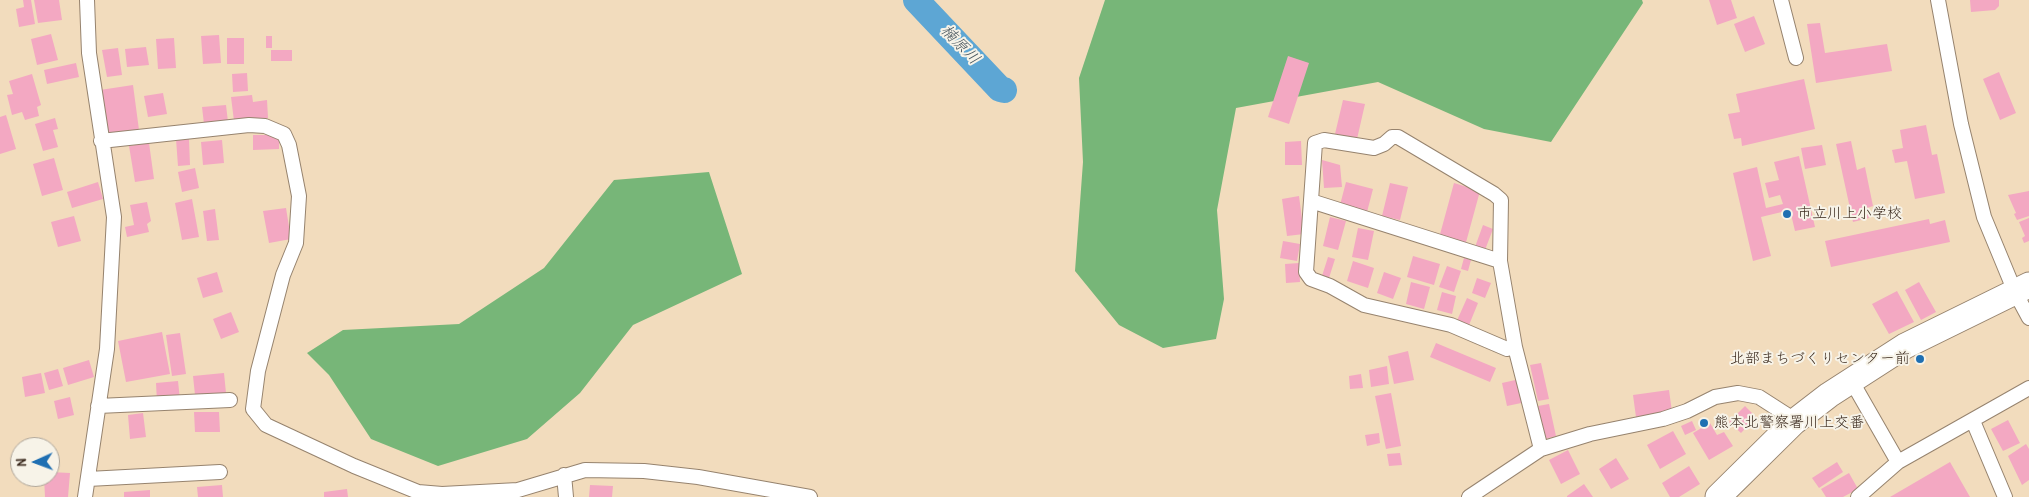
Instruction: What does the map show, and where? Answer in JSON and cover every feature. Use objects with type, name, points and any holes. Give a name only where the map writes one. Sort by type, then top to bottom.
[{"type":"highway","points":[[1727,494],[1794,422],[1851,380],[1905,346],[2022,288]]},
{"type":"street","points":[[86,497],[98,406],[108,349],[114,217],[101,141],[90,52],[87,0]]},
{"type":"street","points":[[1781,0],[1796,58]]},
{"type":"street","points":[[1938,0],[1961,124],[1984,217],[2022,288],[2029,318]]},
{"type":"street","points":[[101,141],[249,125],[265,126],[284,134],[289,145],[299,196],[296,243],[282,275],[258,372],[253,409],[266,425],[385,480],[418,492],[467,495],[518,490],[585,470],[644,471],[698,477],[810,497]]},
{"type":"street","points":[[1515,347],[1507,349],[1451,325],[1364,305],[1311,278],[1306,272],[1315,143],[1324,140],[1374,148],[1384,144],[1392,137],[1398,137],[1501,200],[1500,261],[1515,347],[1541,449]]},
{"type":"street","points":[[1311,201],[1500,261]]},
{"type":"street","points":[[1851,380],[1898,462]]},
{"type":"street","points":[[1858,497],[1898,462],[2029,388]]},
{"type":"street","points":[[1469,497],[1487,492],[1541,449],[1590,434],[1663,419],[1687,411],[1715,398],[1738,393],[1759,397],[1787,415],[1794,422]]},
{"type":"street","points":[[98,406],[230,400]]},
{"type":"street","points":[[1973,421],[2005,497]]},
{"type":"street","points":[[88,479],[220,472]]},
{"type":"street","points":[[564,476],[566,497]]},
{"type":"green space","points":[[1105,0],[1642,0],[1643,3],[1551,142],[1484,129],[1378,82],[1236,108],[1217,210],[1224,299],[1216,339],[1163,348],[1119,325],[1075,271],[1083,162],[1079,78]]},
{"type":"green space","points":[[709,172],[742,274],[633,325],[580,393],[527,439],[438,466],[371,439],[329,375],[307,353],[343,330],[459,324],[544,268],[614,180]]},
{"type":"building","points":[[23,0],[31,0],[35,24],[19,27],[16,9],[24,7]]},
{"type":"building","points":[[34,0],[59,0],[62,20],[38,23]]},
{"type":"building","points":[[1709,0],[1731,0],[1737,18],[1717,25]]},
{"type":"building","points":[[1970,0],[1999,0],[1999,6],[1995,10],[1971,12]]},
{"type":"building","points":[[1754,16],[1765,44],[1745,52],[1734,24]]},
{"type":"building","points":[[1820,23],[1825,53],[1887,44],[1892,71],[1816,83],[1807,24]]},
{"type":"building","points":[[51,34],[58,60],[37,65],[31,39]]},
{"type":"building","points":[[219,35],[221,63],[203,64],[201,36]]},
{"type":"building","points":[[266,36],[272,36],[272,48],[266,48]]},
{"type":"building","points":[[174,38],[176,68],[158,69],[156,39]]},
{"type":"building","points":[[227,38],[244,38],[244,64],[227,64]]},
{"type":"building","points":[[146,47],[149,65],[127,67],[125,49]]},
{"type":"building","points":[[118,48],[122,75],[107,77],[102,50]]},
{"type":"building","points":[[271,50],[292,50],[292,61],[271,61]]},
{"type":"building","points":[[1288,56],[1309,63],[1289,124],[1268,117]]},
{"type":"building","points":[[76,63],[79,77],[47,84],[44,70]]},
{"type":"building","points":[[1999,72],[2016,113],[2000,120],[1983,79]]},
{"type":"building","points":[[247,73],[248,91],[233,92],[232,74]]},
{"type":"building","points":[[32,74],[41,105],[37,107],[39,116],[25,120],[22,112],[12,115],[7,95],[13,94],[9,81]]},
{"type":"building","points":[[1804,79],[1815,129],[1742,146],[1741,138],[1734,139],[1728,114],[1740,112],[1736,94]]},
{"type":"building","points":[[133,85],[139,130],[106,135],[100,90]]},
{"type":"building","points":[[163,93],[167,114],[148,117],[144,96]]},
{"type":"building","points":[[252,95],[253,102],[267,100],[268,118],[234,121],[231,97]]},
{"type":"building","points":[[1343,100],[1365,104],[1357,139],[1335,134]]},
{"type":"building","points":[[226,105],[228,122],[204,124],[202,107]]},
{"type":"building","points":[[6,115],[16,149],[0,154],[0,117]]},
{"type":"building","points":[[55,118],[58,129],[53,130],[58,147],[43,151],[35,124]]},
{"type":"building","points":[[1926,125],[1932,155],[1937,154],[1945,193],[1915,199],[1907,161],[1895,163],[1892,150],[1903,148],[1900,130]]},
{"type":"building","points":[[253,135],[279,135],[279,149],[253,150]]},
{"type":"building","points":[[176,139],[189,139],[190,165],[178,166]]},
{"type":"building","points":[[222,140],[224,163],[203,165],[201,142]]},
{"type":"building","points":[[1301,141],[1302,165],[1285,165],[1285,142]]},
{"type":"building","points":[[1851,141],[1857,170],[1865,167],[1873,206],[1867,208],[1869,218],[1853,222],[1836,144]]},
{"type":"building","points":[[149,143],[154,179],[135,182],[129,146]]},
{"type":"building","points":[[1822,145],[1826,165],[1805,169],[1801,148]]},
{"type":"building","points":[[1799,156],[1815,227],[1795,231],[1790,210],[1761,217],[1771,256],[1753,261],[1733,173],[1757,167],[1766,208],[1783,204],[1780,195],[1769,198],[1765,183],[1779,180],[1774,162]]},
{"type":"building","points":[[54,158],[63,190],[42,196],[33,164]]},
{"type":"building","points":[[1322,160],[1340,165],[1342,187],[1324,188]]},
{"type":"building","points":[[195,168],[199,188],[182,192],[178,172]]},
{"type":"building","points":[[98,182],[103,199],[72,208],[67,192]]},
{"type":"building","points":[[1346,182],[1373,189],[1367,212],[1340,205]]},
{"type":"building","points":[[1390,183],[1408,187],[1400,220],[1382,216]]},
{"type":"building","points":[[1454,183],[1480,191],[1465,246],[1439,238]]},
{"type":"building","points":[[2029,191],[2029,216],[2017,220],[2008,195]]},
{"type":"building","points":[[1299,196],[1304,234],[1287,236],[1282,199]]},
{"type":"building","points":[[192,199],[199,237],[182,240],[175,203]]},
{"type":"building","points":[[147,202],[151,221],[147,224],[149,232],[127,237],[125,227],[134,225],[130,205]]},
{"type":"building","points":[[286,208],[291,239],[269,243],[263,211]]},
{"type":"building","points":[[215,209],[219,240],[207,241],[203,211]]},
{"type":"building","points":[[74,216],[81,241],[58,247],[51,222]]},
{"type":"building","points":[[1330,217],[1346,221],[1338,250],[1323,246]]},
{"type":"building","points":[[2029,218],[2029,241],[2024,243],[2022,238],[2025,236],[2019,222]]},
{"type":"building","points":[[1929,219],[1930,224],[1945,220],[1950,242],[1831,267],[1825,241]]},
{"type":"building","points":[[1483,225],[1493,229],[1485,250],[1475,247]]},
{"type":"building","points":[[1358,228],[1374,231],[1368,260],[1352,257]]},
{"type":"building","points":[[1283,241],[1300,244],[1297,261],[1280,258]]},
{"type":"building","points":[[1413,256],[1440,264],[1434,285],[1407,277]]},
{"type":"building","points":[[1328,257],[1335,259],[1329,278],[1322,276]]},
{"type":"building","points":[[1464,258],[1471,260],[1468,271],[1461,269]]},
{"type":"building","points":[[1353,261],[1374,268],[1368,288],[1347,281]]},
{"type":"building","points":[[1299,263],[1300,282],[1286,283],[1285,264]]},
{"type":"building","points":[[1447,266],[1461,271],[1454,292],[1439,287]]},
{"type":"building","points":[[217,272],[223,292],[203,298],[197,278]]},
{"type":"building","points":[[1384,272],[1401,278],[1393,299],[1377,293]]},
{"type":"building","points":[[1477,278],[1491,283],[1485,298],[1472,293]]},
{"type":"building","points":[[1411,282],[1430,287],[1424,309],[1406,304]]},
{"type":"building","points":[[1919,282],[1936,312],[1921,320],[1905,290]]},
{"type":"building","points":[[1897,291],[1914,322],[1889,334],[1872,304]]},
{"type":"building","points":[[1442,292],[1456,296],[1452,314],[1437,310]]},
{"type":"building","points":[[1467,298],[1478,303],[1467,330],[1455,325]]},
{"type":"building","points":[[231,312],[239,332],[221,339],[213,319]]},
{"type":"building","points":[[162,332],[170,374],[126,382],[118,341]]},
{"type":"building","points":[[180,333],[186,374],[172,376],[166,335]]},
{"type":"building","points":[[1436,343],[1496,368],[1490,382],[1430,357]]},
{"type":"building","points":[[1408,351],[1414,380],[1394,384],[1388,356]]},
{"type":"building","points":[[89,360],[94,377],[68,385],[63,368]]},
{"type":"building","points":[[1541,363],[1549,399],[1538,401],[1530,365]]},
{"type":"building","points":[[1387,366],[1389,384],[1371,387],[1369,370]]},
{"type":"building","points":[[58,369],[63,386],[49,390],[44,373]]},
{"type":"building","points":[[41,373],[45,393],[25,397],[22,377]]},
{"type":"building","points":[[224,373],[226,393],[195,395],[193,376]]},
{"type":"building","points":[[1361,374],[1363,388],[1350,389],[1349,376]]},
{"type":"building","points":[[1520,379],[1526,402],[1507,406],[1502,383]]},
{"type":"building","points":[[178,381],[180,400],[157,402],[156,383]]},
{"type":"building","points":[[1669,390],[1672,412],[1636,417],[1633,395]]},
{"type":"building","points":[[1391,393],[1401,446],[1386,449],[1375,396]]},
{"type":"building","points":[[70,397],[74,415],[58,419],[54,401]]},
{"type":"building","points":[[1549,404],[1556,436],[1545,439],[1538,406]]},
{"type":"building","points":[[1745,406],[1756,417],[1741,433],[1729,422]]},
{"type":"building","points":[[194,412],[219,412],[220,432],[195,432]]},
{"type":"building","points":[[143,413],[146,437],[130,439],[128,415]]},
{"type":"building","points":[[2008,420],[2020,443],[2003,451],[1991,429]]},
{"type":"building","points":[[1692,421],[1696,430],[1685,435],[1681,426]]},
{"type":"building","points":[[1710,423],[1717,435],[1724,432],[1733,446],[1709,460],[1693,433]]},
{"type":"building","points":[[1673,431],[1686,454],[1660,469],[1647,445]]},
{"type":"building","points":[[1379,433],[1380,443],[1367,446],[1365,435]]},
{"type":"building","points":[[2026,444],[2029,449],[2029,480],[2022,485],[2008,456]]},
{"type":"building","points":[[1568,450],[1580,474],[1561,484],[1549,460]]},
{"type":"building","points":[[1400,453],[1402,465],[1389,466],[1387,454]]},
{"type":"building","points":[[1616,458],[1629,479],[1611,489],[1599,469]]},
{"type":"building","points":[[1837,462],[1843,472],[1819,488],[1812,478]]},
{"type":"building","points":[[1950,462],[1970,497],[1890,497]]},
{"type":"building","points":[[1689,466],[1700,484],[1679,497],[1670,497],[1662,483]]},
{"type":"building","points":[[60,472],[70,473],[68,497],[45,497],[44,487],[60,487]]},
{"type":"building","points":[[1849,473],[1858,489],[1843,497],[1826,497],[1821,489]]},
{"type":"building","points":[[1584,484],[1593,497],[1567,497],[1567,496]]},
{"type":"building","points":[[222,485],[223,497],[198,497],[197,487]]},
{"type":"building","points":[[590,485],[613,486],[612,497],[589,497]]},
{"type":"building","points":[[347,489],[348,497],[324,497],[324,492]]},
{"type":"building","points":[[150,490],[150,497],[124,497],[124,492]]},
{"type":"waterway","name":"楠原川","points":[[916,0],[1000,89],[1004,90]]},
{"type":"place","name":"市立川上小学校","points":[[1787,214]]},
{"type":"place","name":"北部まちづくりセンター前","points":[[1920,359]]},
{"type":"place","name":"熊本北警察署川上交番","points":[[1704,423]]}]
